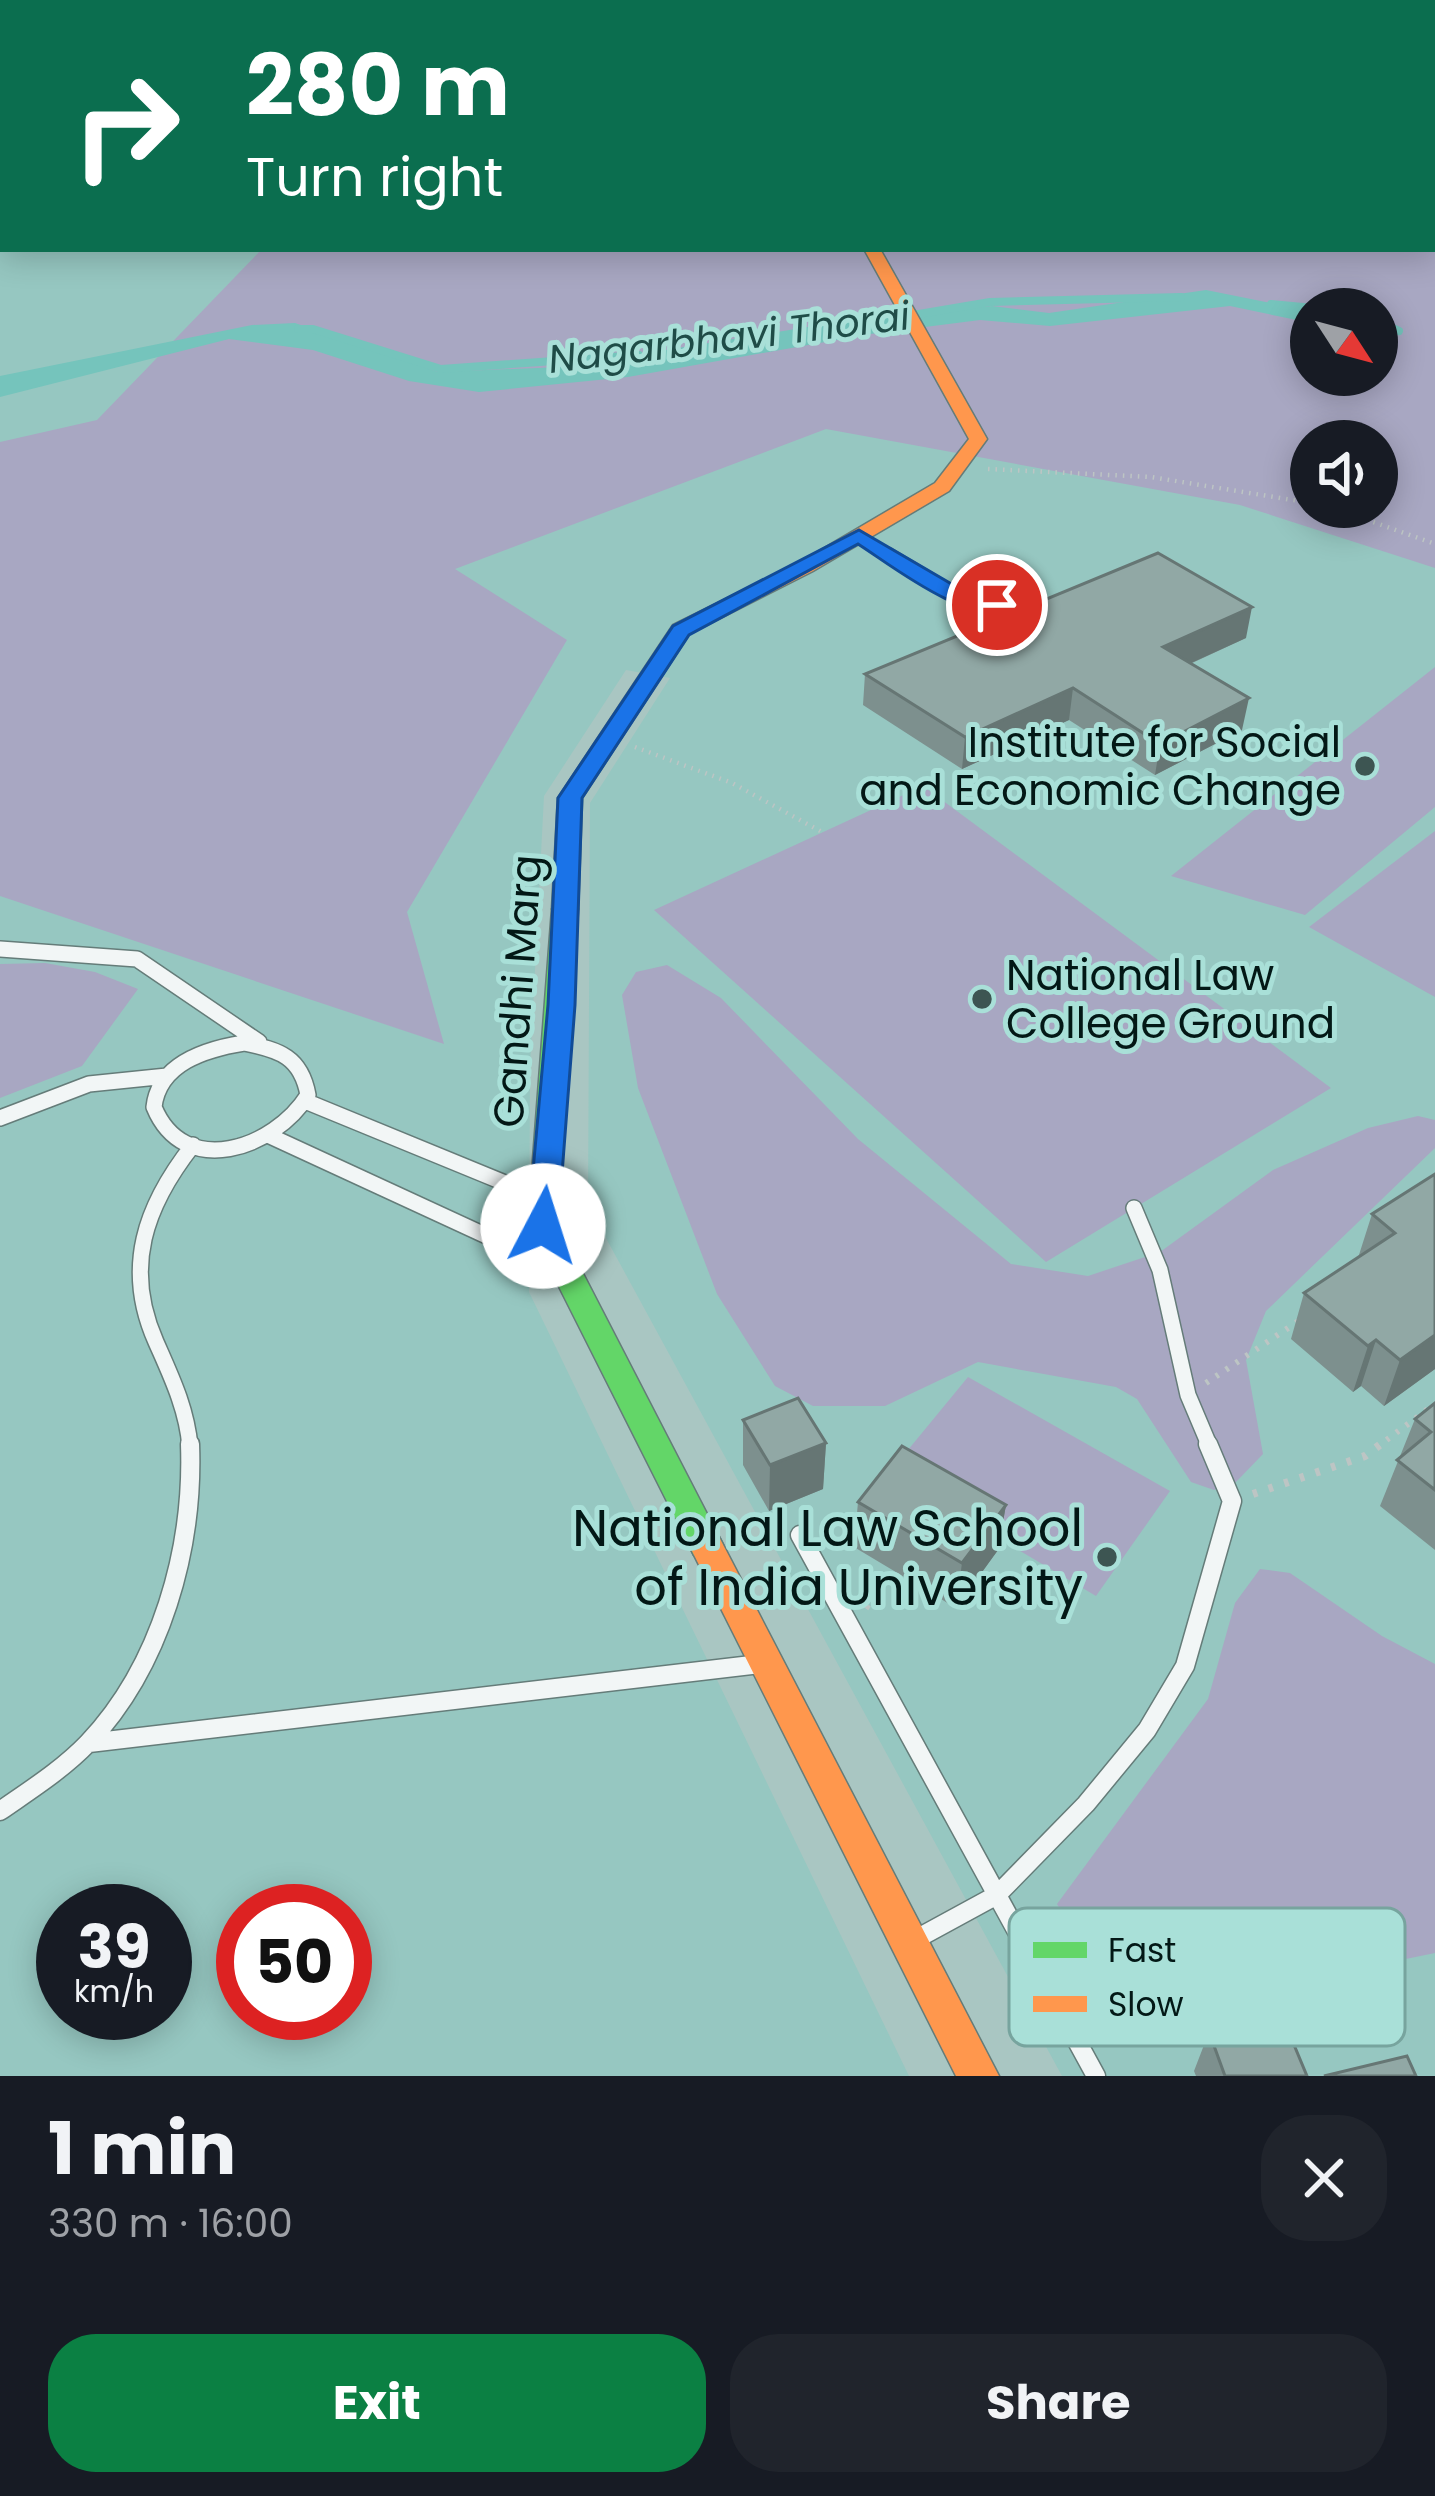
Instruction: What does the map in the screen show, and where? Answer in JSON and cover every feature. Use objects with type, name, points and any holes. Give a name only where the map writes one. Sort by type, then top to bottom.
[{"type":"main road","points":[[874,252],[978,439],[955,470]]},
{"type":"main road","name":"Gandhi Marg","points":[[955,470],[942,487],[859,536],[681,630],[570,798],[561,1005],[543,1226],[978,2076]]},
{"type":"lane","points":[[859,536],[975,606]]},
{"type":"lane","points":[[0,949],[137,959],[263,1044],[294,1058],[303,1069],[308,1082],[305,1101],[291,1122],[270,1136],[220,1149],[193,1145],[170,1134],[155,1111],[156,1096],[167,1076],[205,1050],[263,1044]]},
{"type":"lane","points":[[0,1118],[89,1084],[167,1076]]},
{"type":"lane","points":[[305,1101],[545,1200]]},
{"type":"lane","points":[[270,1136],[566,1272]]},
{"type":"lane","points":[[0,1811],[89,1743],[148,1648],[169,1601],[190,1511],[192,1474],[184,1407],[147,1321],[138,1264],[149,1211],[193,1145]]},
{"type":"lane","points":[[908,1943],[997,1895],[1086,1804],[1148,1730],[1185,1666],[1232,1502],[1188,1395],[1160,1270],[1134,1208]]},
{"type":"lane","points":[[800,1535],[1009,1917]]},
{"type":"lane","points":[[89,1743],[765,1664]]},
{"type":"lane","points":[[1080,2046],[1096,2076]]},
{"type":"path","points":[[955,470],[1062,467],[1184,478],[1290,499]]},
{"type":"path","points":[[1390,528],[1435,544]]},
{"type":"path","points":[[609,740],[674,758],[770,801],[822,832]]},
{"type":"path","points":[[1188,1395],[1316,1309]]},
{"type":"path","points":[[1232,1502],[1365,1456],[1435,1404]]},
{"type":"path","points":[[847,1620],[863,1610],[891,1570]]},
{"type":"shaded area","points":[[0,252],[1435,252],[1435,2076],[1062,2076],[1046,2046],[1405,2046],[1405,1908],[1009,1908],[1009,1979],[588,1205],[590,803],[670,678],[626,670],[544,796],[530,1066],[529,1292],[909,2076],[0,2076]]},
{"type":"shaded area","points":[[259,252],[1435,252],[1435,568],[1311,528],[1398,528],[1398,420],[1290,420],[1290,521],[1240,505],[826,429],[455,569],[567,640],[407,912],[444,1044],[0,896],[0,442],[97,420]]},
{"type":"shaded area","name":"Nagarbhavi Thorai","points":[[1206,290],[1290,307],[1290,319],[1230,306],[1050,326],[980,320],[870,334],[628,377],[479,392],[409,381],[313,350],[229,339],[0,397],[0,376],[252,325],[295,323],[438,372],[562,367],[838,322],[992,306],[1049,313]]},
{"type":"shaded area","points":[[1435,667],[1435,807],[1305,915],[1171,876]]},
{"type":"shaded area","name":"National Law College Ground","points":[[923,786],[1331,1088],[1046,1262],[654,910]]},
{"type":"shaded area","points":[[1435,831],[1435,997],[1309,927]]},
{"type":"shaded area","points":[[45,963],[95,972],[138,989],[82,1066],[0,1098],[0,964]]},
{"type":"shaded area","points":[[667,965],[721,998],[858,1139],[1011,1264],[1088,1276],[1160,1252],[1273,1170],[1368,1128],[1418,1116],[1435,1120],[1435,1148],[1266,1311],[1246,1360],[1263,1454],[1236,1482],[1214,1490],[1191,1482],[1137,1399],[1116,1387],[978,1362],[885,1406],[813,1406],[775,1386],[717,1294],[638,1088],[622,995],[636,972]]},
{"type":"shaded area","points":[[968,1377],[1170,1491],[1096,1596],[889,1473]]},
{"type":"shaded area","points":[[1260,1569],[1290,1573],[1382,1636],[1435,1664],[1435,1953],[1405,1959],[1405,1908],[1059,1908],[1057,1904],[1208,1699],[1235,1603]]},
{"type":"building","points":[[1158,553],[1252,607],[1163,647],[1249,698],[1160,744],[1073,688],[965,737],[865,674]]},
{"type":"building","points":[[1435,1174],[1435,1335],[1400,1360],[1376,1340],[1368,1346],[1304,1293],[1395,1233],[1372,1214]]},
{"type":"building","points":[[798,1398],[826,1443],[770,1465],[743,1420]]},
{"type":"building","points":[[1435,1403],[1435,1490],[1397,1460],[1431,1432],[1415,1419]]},
{"type":"building","points":[[902,1446],[1006,1505],[962,1563],[858,1502]]},
{"type":"building","points":[[1214,2046],[1294,2046],[1307,2076],[1225,2076]]},
{"type":"building","points":[[1407,2056],[1416,2076],[1324,2076]]},
{"type":"waterway","name":"Nagarbhavi Thorai","points":[[913,315],[990,302],[1181,297]]},
{"type":"waterway","name":"Nagarbhavi Thorai","points":[[1271,304],[1290,306]]},
{"type":"waterway","name":"Nagarbhavi Thorai","points":[[298,329],[313,329],[441,369],[639,355]]},
{"type":"traffic: fast","points":[[565,909],[543,1225],[706,1545]]},
{"type":"traffic: slow","points":[[565,909],[570,798],[681,630],[806,567],[942,487],[978,439],[874,252]]},
{"type":"traffic: slow","points":[[706,1545],[978,2076]]},
{"type":"place","name":"Institute for Social and Economic Change","points":[[1365,766]]},
{"type":"place","name":"National Law College Ground","points":[[982,999]]},
{"type":"place","name":"National Law School of India University","points":[[1107,1557]]},
{"type":"route","points":[[543,1226],[561,1005],[570,798],[681,630],[859,536],[975,606],[997,605]]}]
